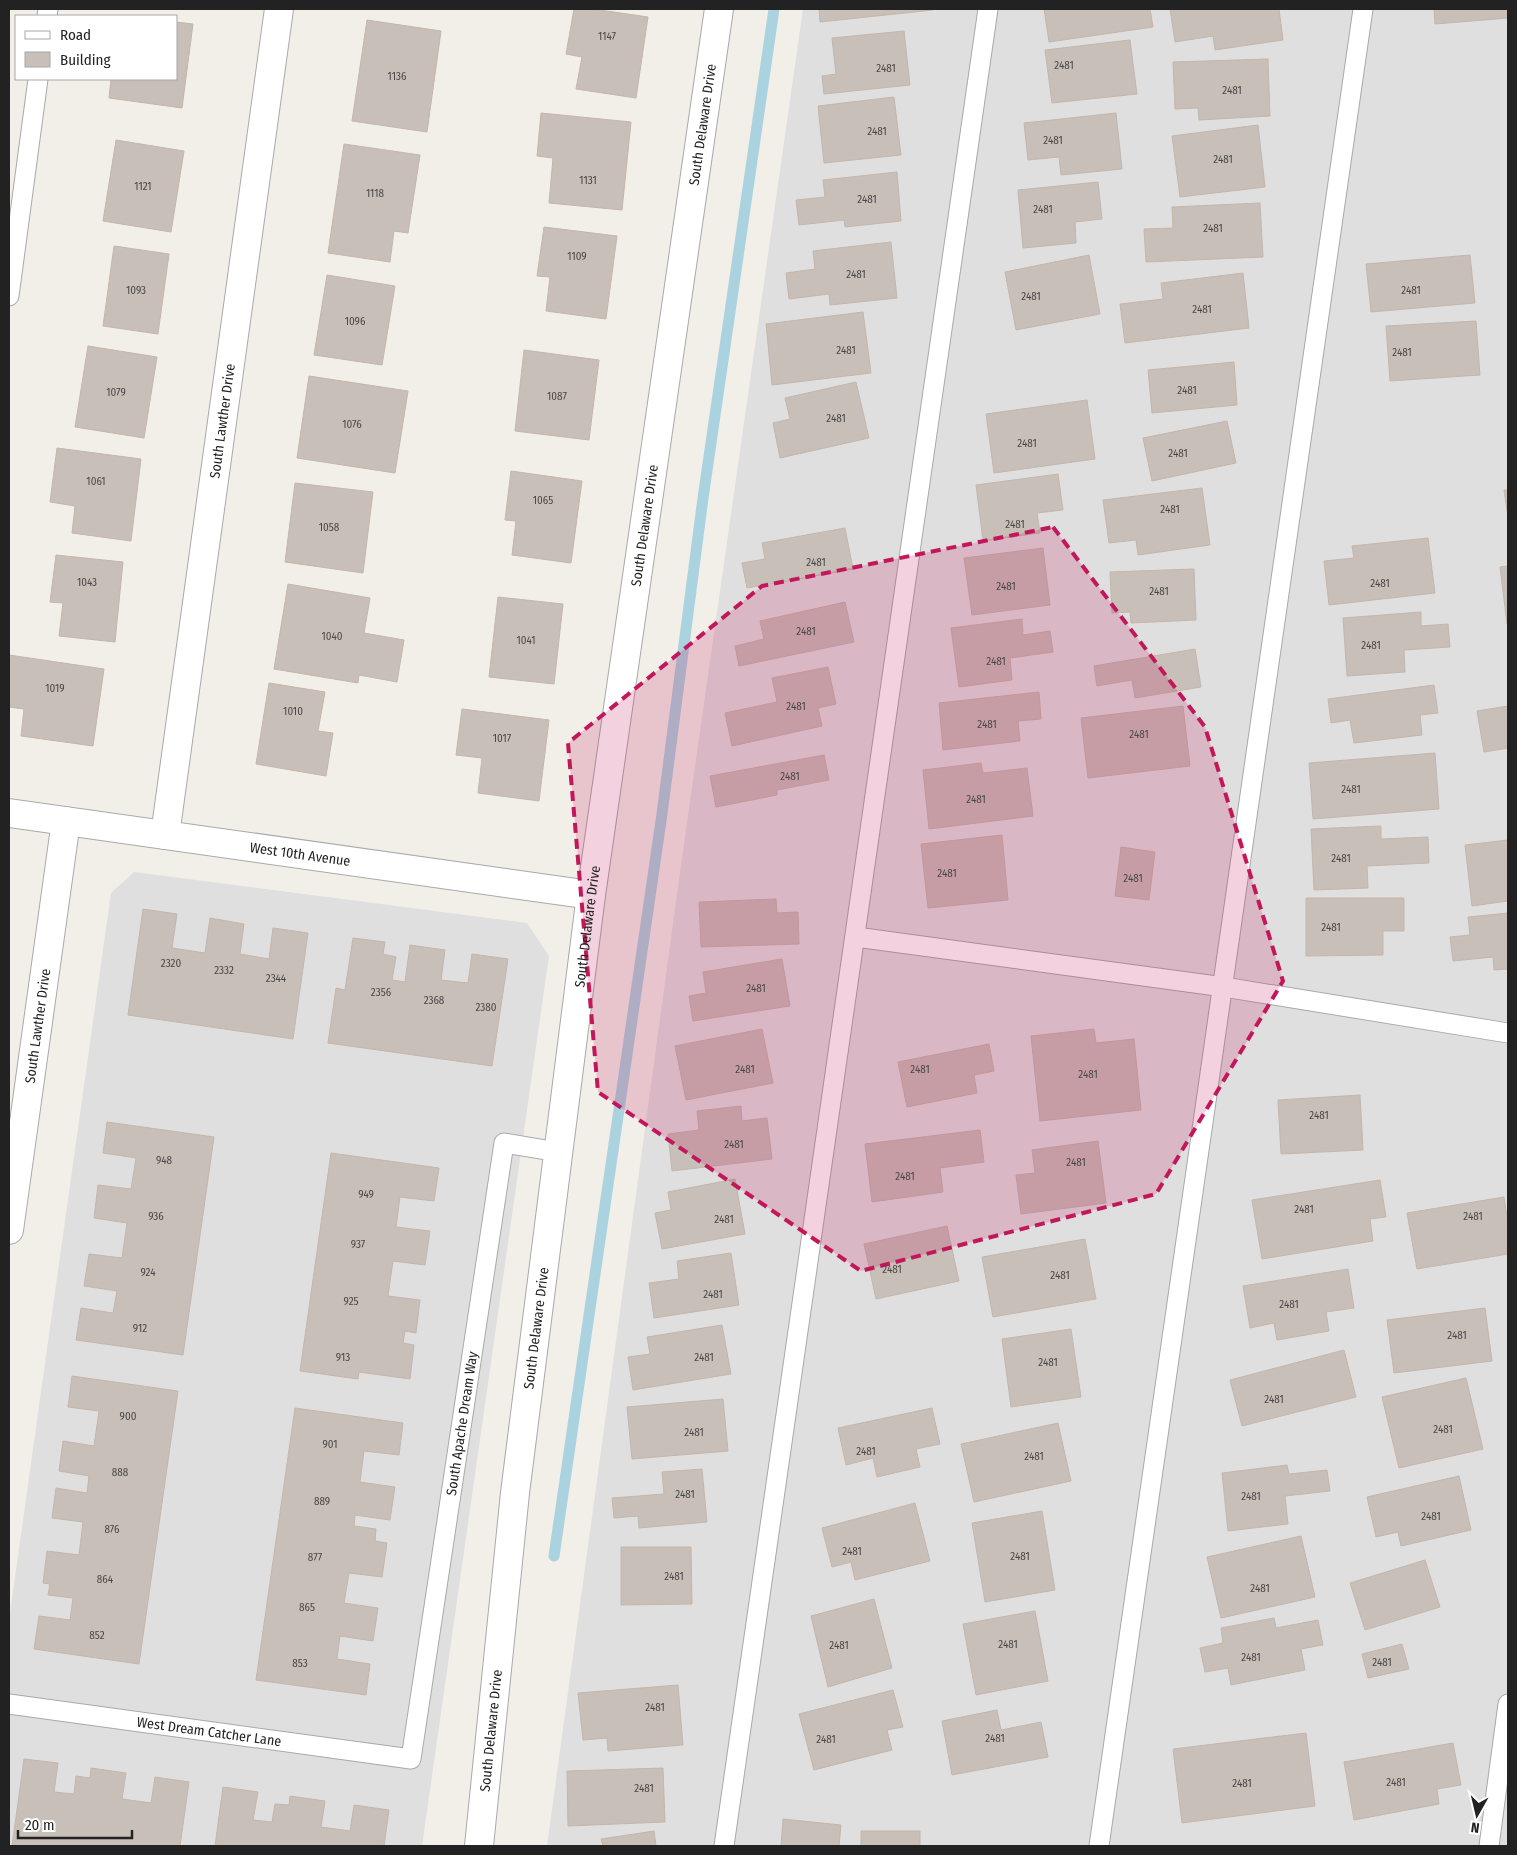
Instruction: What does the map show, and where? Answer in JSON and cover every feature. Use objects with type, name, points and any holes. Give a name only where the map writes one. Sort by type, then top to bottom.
[{"type":"street","name":"South Lawther Drive","points":[[165,835],[279,9]]},
{"type":"street","name":"South Delaware Drive","points":[[479,1846],[514,1493],[591,896],[719,9]]},
{"type":"street","name":"West 10th Avenue","points":[[9,813],[591,896]]},
{"type":"street","name":"South Lawther Drive","points":[[9,1230],[66,821]]},
{"type":"lane","points":[[724,1846],[988,9]]},
{"type":"lane","points":[[1100,1846],[1363,9]]},
{"type":"lane","points":[[9,296],[38,80]]},
{"type":"lane","points":[[856,936],[1224,987],[1508,1033]]},
{"type":"lane","name":"South Apache Dream Way","points":[[411,1760],[504,1143],[558,1152]]},
{"type":"lane","name":"West Dream Catcher Lane","points":[[9,1704],[411,1760]]},
{"type":"lane","points":[[1489,1846],[1508,1704]]},
{"type":"highlighted area","points":[[1053,527],[1205,727],[1283,981],[1156,1194],[861,1271],[598,1092],[568,743],[762,586]]},
{"type":"shaded area","points":[[803,9],[1508,9],[1508,1846],[547,1846],[681,865]]},
{"type":"shaded area","points":[[134,872],[527,923],[549,956],[422,1846],[9,1846],[9,1620],[111,893]]},
{"type":"building","points":[[574,9],[593,9],[648,17],[636,98],[576,89],[582,57],[566,54]]},
{"type":"building","points":[[819,9],[933,9],[933,10],[820,22]]},
{"type":"building","points":[[1044,9],[1150,9],[1153,27],[1049,42]]},
{"type":"building","points":[[1170,9],[1279,9],[1283,40],[1215,50],[1213,36],[1175,42]]},
{"type":"building","points":[[1434,9],[1508,9],[1508,18],[1435,24]]},
{"type":"building","points":[[367,20],[441,31],[427,132],[352,121]]},
{"type":"building","points":[[178,22],[193,24],[182,108],[109,98],[111,80],[178,80]]},
{"type":"building","points":[[904,31],[910,85],[824,94],[822,76],[836,74],[832,38]]},
{"type":"building","points":[[1130,40],[1137,94],[1052,103],[1045,50]]},
{"type":"building","points":[[1268,59],[1270,116],[1199,120],[1198,108],[1175,109],[1173,62]]},
{"type":"building","points":[[894,97],[901,155],[824,163],[818,106]]},
{"type":"building","points":[[541,113],[631,122],[622,210],[549,203],[553,158],[537,156]]},
{"type":"building","points":[[1116,113],[1122,169],[1061,175],[1059,157],[1028,160],[1024,123]]},
{"type":"building","points":[[1258,125],[1265,187],[1180,197],[1172,136]]},
{"type":"building","points":[[116,140],[184,151],[171,232],[103,221]]},
{"type":"building","points":[[344,144],[420,155],[408,233],[394,231],[390,262],[328,253]]},
{"type":"building","points":[[897,172],[901,221],[845,227],[844,220],[799,225],[796,200],[825,197],[823,180]]},
{"type":"building","points":[[1098,182],[1102,219],[1075,222],[1076,243],[1023,248],[1018,190]]},
{"type":"building","points":[[1260,203],[1263,257],[1146,262],[1144,229],[1173,228],[1172,207]]},
{"type":"building","points":[[544,227],[617,236],[606,319],[546,311],[550,277],[537,276]]},
{"type":"building","points":[[891,242],[897,298],[830,305],[829,294],[789,299],[786,273],[815,269],[813,251]]},
{"type":"building","points":[[114,246],[169,254],[158,334],[103,326]]},
{"type":"building","points":[[1089,255],[1100,314],[1016,330],[1005,272]]},
{"type":"building","points":[[1470,255],[1475,303],[1371,312],[1366,264]]},
{"type":"building","points":[[1243,273],[1249,328],[1125,343],[1120,304],[1163,299],[1161,283]]},
{"type":"building","points":[[327,275],[395,286],[382,365],[314,355]]},
{"type":"building","points":[[863,312],[871,373],[772,385],[766,324]]},
{"type":"building","points":[[1476,321],[1480,375],[1390,381],[1386,326]]},
{"type":"building","points":[[88,346],[157,357],[144,438],[75,427]]},
{"type":"building","points":[[524,350],[599,360],[589,440],[515,431]]},
{"type":"building","points":[[1234,362],[1237,405],[1152,413],[1148,370]]},
{"type":"building","points":[[309,376],[408,391],[395,473],[297,458]]},
{"type":"building","points":[[856,382],[869,438],[780,458],[773,423],[790,419],[785,398]]},
{"type":"building","points":[[1087,400],[1095,459],[994,473],[986,414]]},
{"type":"building","points":[[1227,421],[1236,463],[1152,481],[1143,438]]},
{"type":"building","points":[[57,448],[141,459],[131,541],[72,533],[75,506],[50,502]]},
{"type":"building","points":[[511,471],[582,481],[571,563],[512,555],[516,521],[505,520]]},
{"type":"building","points":[[1058,474],[1063,510],[1037,513],[1040,533],[983,541],[976,485]]},
{"type":"building","points":[[295,483],[373,492],[363,573],[285,562]]},
{"type":"building","points":[[1202,488],[1210,545],[1138,555],[1136,540],[1109,543],[1103,500]]},
{"type":"building","points":[[1504,490],[1508,490],[1508,517]]},
{"type":"building","points":[[845,528],[853,569],[747,588],[742,563],[765,559],[762,543]]},
{"type":"building","points":[[1428,538],[1435,593],[1329,605],[1324,561],[1354,558],[1352,546]]},
{"type":"building","points":[[1043,548],[1050,605],[972,615],[964,558]]},
{"type":"building","points":[[56,555],[123,562],[115,642],[59,636],[63,603],[50,602]]},
{"type":"building","points":[[1508,566],[1508,624],[1507,624],[1500,567]]},
{"type":"building","points":[[1194,569],[1196,620],[1131,623],[1130,612],[1112,613],[1110,572]]},
{"type":"building","points":[[288,584],[370,598],[364,633],[404,640],[397,682],[359,675],[358,683],[274,669]]},
{"type":"building","points":[[498,597],[563,604],[554,684],[489,677]]},
{"type":"building","points":[[845,602],[854,642],[739,666],[735,646],[764,639],[760,621]]},
{"type":"building","points":[[1421,612],[1421,626],[1448,624],[1450,647],[1404,650],[1405,672],[1347,676],[1343,618]]},
{"type":"building","points":[[1022,619],[1023,635],[1050,631],[1053,652],[1010,658],[1012,680],[959,687],[951,628]]},
{"type":"building","points":[[1195,649],[1201,687],[1135,698],[1132,680],[1097,686],[1094,666]]},
{"type":"building","points":[[9,655],[104,669],[93,746],[21,736],[24,709],[9,707]]},
{"type":"building","points":[[828,667],[836,704],[818,708],[822,726],[732,746],[725,713],[777,702],[772,678]]},
{"type":"building","points":[[269,683],[325,692],[318,731],[333,733],[326,776],[256,764]]},
{"type":"building","points":[[1434,685],[1438,713],[1420,715],[1422,735],[1354,743],[1350,720],[1331,723],[1328,699]]},
{"type":"building","points":[[1039,692],[1041,719],[1018,721],[1020,741],[943,750],[939,703]]},
{"type":"building","points":[[1183,706],[1190,766],[1088,778],[1081,718]]},
{"type":"building","points":[[1508,706],[1508,748],[1484,752],[1477,711]]},
{"type":"building","points":[[462,709],[549,720],[539,801],[478,793],[482,758],[456,755]]},
{"type":"building","points":[[1435,753],[1439,809],[1313,819],[1309,763]]},
{"type":"building","points":[[824,755],[829,780],[777,790],[777,795],[716,807],[710,776]]},
{"type":"building","points":[[981,763],[983,773],[1027,768],[1033,816],[929,829],[923,770]]},
{"type":"building","points":[[1381,826],[1381,839],[1428,837],[1429,863],[1367,866],[1368,888],[1314,890],[1311,829]]},
{"type":"building","points":[[1002,835],[1008,900],[928,908],[921,844]]},
{"type":"building","points":[[1508,840],[1508,901],[1472,906],[1465,845]]},
{"type":"building","points":[[1121,847],[1155,852],[1149,900],[1115,896]]},
{"type":"building","points":[[1306,898],[1404,898],[1404,931],[1383,931],[1383,955],[1306,956]]},
{"type":"building","points":[[776,899],[777,913],[798,912],[799,944],[701,947],[699,902]]},
{"type":"building","points":[[143,909],[177,914],[172,948],[205,953],[210,918],[244,924],[240,954],[269,959],[273,928],[308,933],[293,1039],[128,1015]]},
{"type":"building","points":[[1508,913],[1508,969],[1494,970],[1493,957],[1453,961],[1450,937],[1470,935],[1468,917]]},
{"type":"building","points":[[353,938],[385,942],[383,954],[396,957],[392,980],[405,982],[410,945],[445,950],[441,980],[468,983],[472,954],[508,959],[492,1066],[328,1043],[336,988],[345,990]]},
{"type":"building","points":[[782,959],[790,1006],[693,1021],[689,996],[706,993],[703,972]]},
{"type":"building","points":[[762,1029],[773,1083],[686,1100],[675,1046]]},
{"type":"building","points":[[1094,1029],[1096,1043],[1134,1039],[1141,1110],[1040,1121],[1031,1036]]},
{"type":"building","points":[[989,1044],[994,1071],[974,1075],[977,1093],[907,1107],[898,1062]]},
{"type":"building","points":[[1360,1095],[1363,1150],[1281,1154],[1278,1100]]},
{"type":"building","points":[[741,1106],[742,1121],[767,1118],[772,1159],[672,1171],[668,1134],[699,1130],[697,1111]]},
{"type":"building","points":[[107,1122],[214,1137],[183,1355],[76,1340],[81,1308],[113,1313],[117,1291],[84,1286],[89,1254],[122,1258],[127,1223],[94,1218],[98,1185],[131,1189],[136,1158],[103,1153]]},
{"type":"building","points":[[980,1130],[984,1162],[940,1168],[943,1192],[872,1202],[865,1144]]},
{"type":"building","points":[[1098,1141],[1106,1203],[1021,1214],[1016,1175],[1035,1173],[1032,1150]]},
{"type":"building","points":[[331,1153],[439,1168],[434,1201],[400,1197],[396,1227],[430,1231],[425,1265],[393,1261],[388,1296],[420,1300],[416,1333],[405,1331],[403,1343],[414,1345],[410,1379],[359,1372],[358,1379],[300,1371]]},
{"type":"building","points":[[735,1179],[745,1234],[662,1249],[655,1213],[671,1210],[668,1192]]},
{"type":"building","points":[[1380,1180],[1386,1217],[1370,1219],[1373,1241],[1262,1259],[1252,1200]]},
{"type":"building","points":[[1504,1197],[1508,1224],[1508,1254],[1417,1269],[1407,1213]]},
{"type":"building","points":[[947,1226],[959,1281],[876,1299],[864,1244]]},
{"type":"building","points":[[1085,1239],[1096,1299],[993,1317],[982,1257]]},
{"type":"building","points":[[731,1253],[739,1305],[654,1318],[649,1283],[679,1279],[677,1261]]},
{"type":"building","points":[[1348,1269],[1354,1308],[1326,1312],[1329,1331],[1277,1340],[1274,1323],[1250,1328],[1243,1286]]},
{"type":"building","points":[[1485,1308],[1492,1361],[1394,1373],[1387,1320]]},
{"type":"building","points":[[722,1325],[731,1374],[633,1390],[628,1357],[650,1354],[647,1337]]},
{"type":"building","points":[[1071,1329],[1081,1397],[1011,1407],[1002,1339]]},
{"type":"building","points":[[1344,1350],[1356,1397],[1242,1426],[1230,1380]]},
{"type":"building","points":[[72,1376],[178,1391],[139,1664],[34,1649],[39,1616],[70,1620],[73,1598],[48,1595],[50,1584],[43,1583],[47,1551],[79,1555],[83,1522],[52,1518],[56,1488],[87,1493],[89,1476],[59,1471],[63,1441],[94,1446],[99,1411],[68,1407]]},
{"type":"building","points":[[1466,1378],[1483,1449],[1399,1468],[1382,1397]]},
{"type":"building","points":[[723,1399],[728,1451],[632,1459],[627,1407]]},
{"type":"building","points":[[295,1408],[403,1423],[399,1455],[364,1451],[360,1482],[395,1487],[390,1520],[355,1515],[354,1526],[376,1529],[375,1541],[387,1543],[382,1577],[349,1573],[344,1603],[378,1608],[373,1641],[340,1636],[337,1659],[370,1664],[366,1695],[256,1680]]},
{"type":"building","points":[[932,1408],[940,1444],[916,1449],[920,1467],[877,1477],[873,1458],[846,1465],[838,1428]]},
{"type":"building","points":[[1058,1423],[1071,1481],[974,1502],[961,1444]]},
{"type":"building","points":[[1287,1465],[1289,1474],[1327,1470],[1330,1491],[1285,1496],[1288,1524],[1228,1531],[1222,1473]]},
{"type":"building","points":[[702,1469],[707,1522],[639,1528],[638,1516],[614,1518],[612,1498],[664,1494],[662,1472]]},
{"type":"building","points":[[1459,1476],[1471,1530],[1401,1546],[1398,1532],[1376,1537],[1367,1497]]},
{"type":"building","points":[[915,1503],[930,1561],[855,1580],[851,1562],[832,1567],[822,1528]]},
{"type":"building","points":[[1042,1511],[1055,1590],[985,1602],[972,1523]]},
{"type":"building","points":[[1301,1536],[1315,1597],[1221,1618],[1207,1557]]},
{"type":"building","points":[[621,1547],[691,1547],[692,1604],[621,1605]]},
{"type":"building","points":[[1425,1560],[1440,1607],[1365,1630],[1350,1583]]},
{"type":"building","points":[[874,1599],[892,1668],[828,1687],[811,1616]]},
{"type":"building","points":[[1035,1611],[1048,1681],[976,1695],[963,1624]]},
{"type":"building","points":[[1274,1618],[1276,1628],[1318,1620],[1323,1645],[1301,1649],[1305,1670],[1231,1685],[1228,1668],[1205,1672],[1200,1648],[1223,1643],[1221,1628]]},
{"type":"building","points":[[1402,1644],[1409,1669],[1368,1678],[1362,1654]]},
{"type":"building","points":[[678,1685],[683,1745],[608,1751],[607,1738],[583,1740],[578,1693]]},
{"type":"building","points":[[893,1690],[903,1727],[887,1730],[892,1750],[814,1770],[799,1714]]},
{"type":"building","points":[[997,1710],[1001,1730],[1041,1722],[1048,1757],[952,1775],[942,1721]]},
{"type":"building","points":[[1306,1733],[1315,1806],[1182,1823],[1173,1749]]},
{"type":"building","points":[[1453,1743],[1461,1785],[1437,1789],[1439,1804],[1354,1820],[1344,1762]]},
{"type":"building","points":[[24,1759],[58,1763],[54,1792],[74,1794],[76,1776],[90,1778],[91,1768],[126,1773],[122,1799],[151,1803],[155,1777],[189,1782],[180,1846],[12,1846]]},
{"type":"building","points":[[663,1768],[665,1822],[568,1826],[567,1771]]},
{"type":"building","points":[[223,1787],[258,1792],[253,1820],[272,1822],[275,1804],[289,1805],[290,1796],[325,1801],[321,1827],[350,1831],[354,1805],[389,1810],[384,1846],[215,1846]]},
{"type":"building","points":[[783,1819],[841,1825],[839,1846],[781,1846]]},
{"type":"building","points":[[654,1831],[656,1846],[603,1846],[601,1839]]},
{"type":"building","points":[[861,1831],[920,1831],[920,1846],[861,1846]]},
{"type":"waterway","points":[[554,1556],[662,814],[703,498],[774,9]]}]
